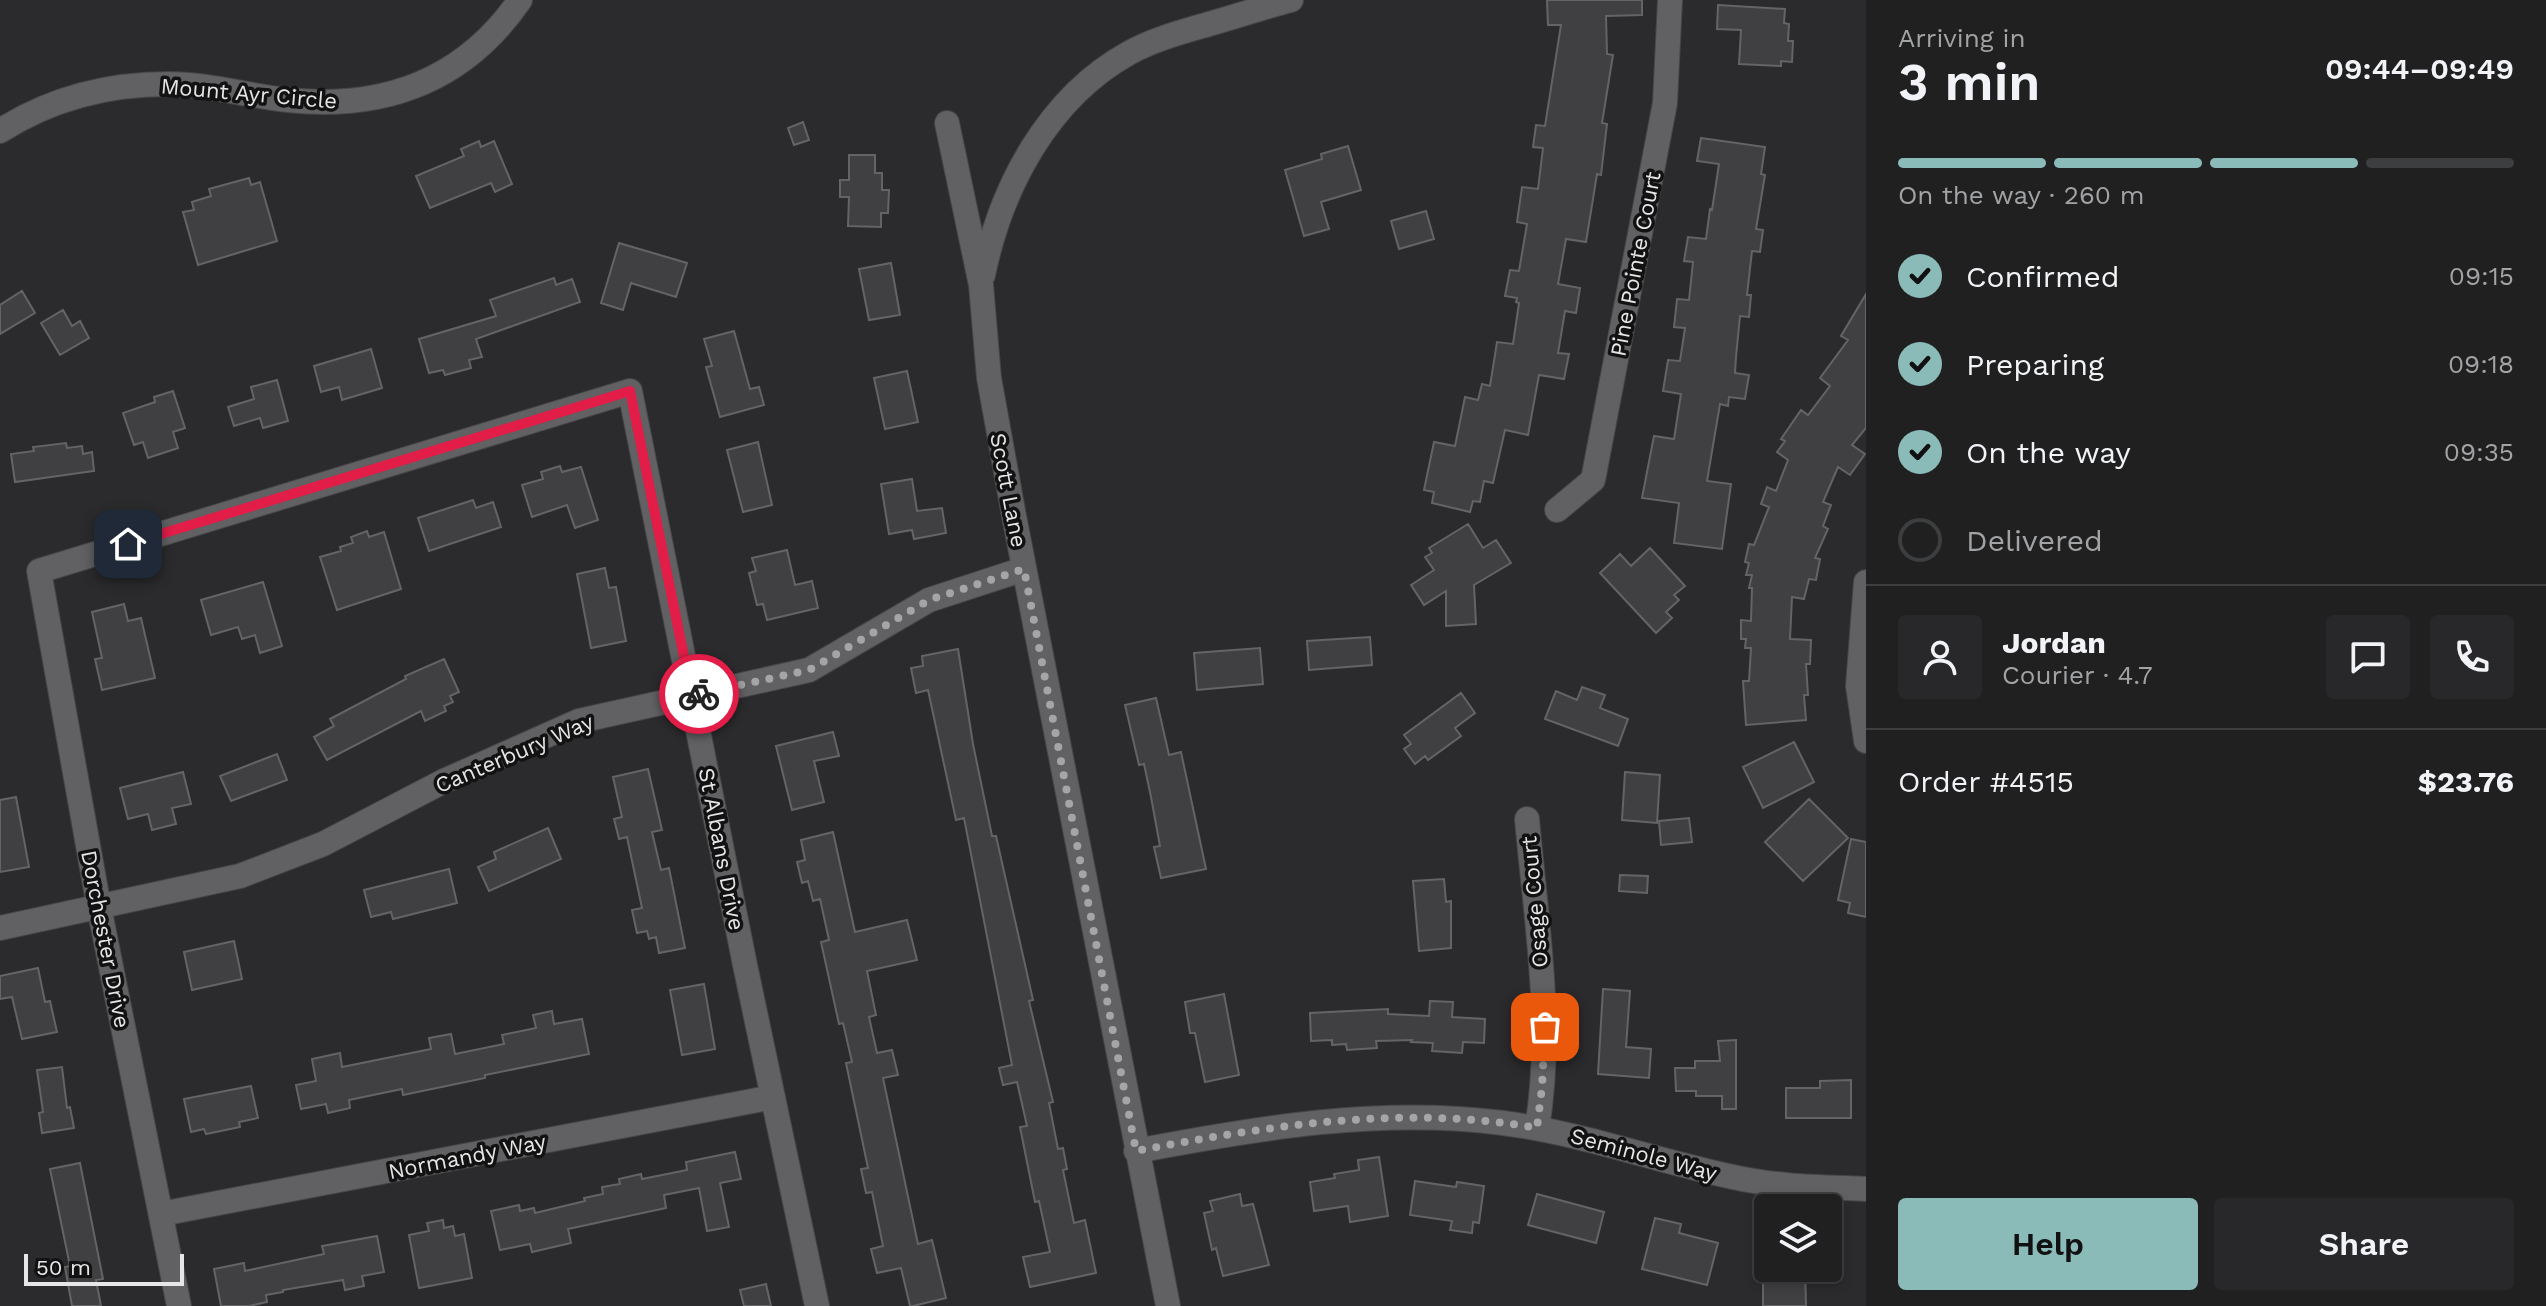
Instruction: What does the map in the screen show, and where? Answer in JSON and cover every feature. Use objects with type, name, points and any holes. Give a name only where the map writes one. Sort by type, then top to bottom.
[{"type":"street","name":"Mount Ayr Circle","points":[[0,131],[56,102],[130,86],[168,84],[207,87],[324,103],[362,101],[399,93],[434,79],[466,58],[495,32],[520,0]]},
{"type":"street","name":"Scott Lane","points":[[981,285],[998,219],[1020,169],[1050,122],[1086,82],[1130,52],[1156,41],[1291,0]]},
{"type":"street","name":"Pine Pointe Court","points":[[1557,510],[1593,480],[1665,103],[1670,0]]},
{"type":"street","name":"Scott Lane","points":[[947,123],[981,285],[989,378],[1024,569],[1168,1306]]},
{"type":"street","name":"Dorchester Drive","points":[[179,1306],[99,907],[39,571],[630,391]]},
{"type":"street","name":"St Albans Drive","points":[[630,391],[817,1306]]},
{"type":"street","name":"Canterbury Way","points":[[0,928],[240,876],[323,844],[444,781],[579,721],[809,670],[929,600],[1024,569]]},
{"type":"street","points":[[1866,582],[1858,686],[1866,741]]},
{"type":"street","name":"Osage Court","points":[[1527,819],[1545,1027],[1537,1128]]},
{"type":"street","name":"Normandy Way","points":[[161,1214],[773,1097]]},
{"type":"street","name":"Seminole Way","points":[[1136,1151],[1228,1135],[1365,1119],[1436,1117],[1537,1128],[1761,1183],[1866,1189]]},
{"type":"building","points":[[1547,0],[1642,0],[1642,15],[1606,16],[1607,54],[1613,55],[1602,123],[1607,124],[1601,175],[1597,174],[1586,242],[1566,239],[1558,284],[1580,288],[1576,313],[1565,311],[1558,353],[1569,354],[1564,379],[1539,375],[1528,435],[1505,430],[1493,483],[1484,481],[1480,502],[1473,501],[1470,512],[1432,503],[1434,492],[1424,490],[1434,442],[1455,446],[1465,397],[1478,400],[1482,384],[1490,386],[1497,342],[1513,344],[1519,303],[1516,302],[1517,298],[1505,296],[1510,270],[1519,271],[1527,224],[1517,222],[1522,187],[1538,189],[1543,148],[1533,147],[1536,125],[1545,126],[1561,25],[1548,25]]},
{"type":"building","points":[[1718,5],[1785,9],[1784,23],[1789,24],[1788,41],[1793,41],[1792,62],[1781,61],[1781,66],[1739,64],[1741,30],[1717,29]]},
{"type":"building","points":[[803,122],[809,140],[794,145],[788,128]]},
{"type":"building","points":[[1701,138],[1765,147],[1761,174],[1765,175],[1756,229],[1763,230],[1760,252],[1752,251],[1747,295],[1751,295],[1749,317],[1740,316],[1736,357],[1735,373],[1749,375],[1745,399],[1729,397],[1728,406],[1720,404],[1707,481],[1731,484],[1722,549],[1674,543],[1679,503],[1642,498],[1654,436],[1674,439],[1681,394],[1663,391],[1668,360],[1680,361],[1685,328],[1674,327],[1677,299],[1689,300],[1693,262],[1684,261],[1688,237],[1706,239],[1712,210],[1719,164],[1697,161]]},
{"type":"building","points":[[479,141],[481,147],[494,141],[512,184],[495,192],[491,183],[430,208],[416,176],[464,156],[461,149]]},
{"type":"building","points":[[1348,146],[1361,190],[1321,202],[1329,229],[1304,236],[1285,170],[1322,159],[1321,154]]},
{"type":"building","points":[[849,155],[875,155],[875,173],[882,173],[882,190],[889,190],[888,213],[881,213],[881,227],[848,226],[849,197],[840,197],[840,180],[849,180]]},
{"type":"building","points":[[249,178],[251,185],[260,182],[277,241],[198,265],[183,212],[194,210],[192,202],[211,196],[209,189]]},
{"type":"building","points":[[1426,211],[1434,239],[1399,249],[1391,221]]},
{"type":"building","points":[[619,243],[687,263],[676,297],[631,283],[623,310],[601,303]]},
{"type":"building","points":[[891,263],[900,315],[869,320],[859,269]]},
{"type":"building","points":[[554,278],[556,285],[572,279],[580,302],[476,339],[482,357],[469,360],[471,368],[445,375],[443,370],[429,373],[419,339],[496,316],[490,300]]},
{"type":"building","points":[[22,291],[35,313],[0,334],[0,305]]},
{"type":"building","points":[[1866,294],[1866,428],[1852,445],[1865,454],[1850,475],[1838,467],[1823,502],[1831,505],[1823,526],[1828,529],[1815,558],[1820,559],[1816,580],[1809,579],[1804,599],[1792,597],[1790,639],[1811,640],[1810,664],[1806,664],[1808,695],[1804,695],[1806,720],[1746,725],[1743,681],[1749,681],[1751,648],[1745,648],[1746,639],[1741,639],[1741,620],[1751,621],[1752,588],[1749,588],[1752,575],[1746,575],[1749,563],[1745,562],[1749,544],[1754,545],[1769,507],[1761,504],[1767,487],[1776,491],[1788,460],[1777,452],[1785,441],[1781,439],[1801,410],[1808,415],[1830,386],[1820,378],[1848,340],[1841,336]]},
{"type":"building","points":[[63,310],[72,326],[80,321],[89,338],[60,355],[41,323]]},
{"type":"building","points":[[734,331],[750,389],[759,387],[764,405],[720,417],[706,367],[712,366],[704,339]]},
{"type":"building","points":[[371,349],[382,388],[342,400],[339,387],[321,392],[314,366]]},
{"type":"building","points":[[907,371],[918,422],[885,429],[874,378]]},
{"type":"building","points":[[277,380],[288,421],[263,428],[260,418],[234,426],[228,407],[254,399],[251,387]]},
{"type":"building","points":[[173,391],[185,428],[173,432],[178,448],[148,458],[143,442],[134,445],[123,413],[155,402],[154,397]]},
{"type":"building","points":[[758,442],[772,505],[743,512],[727,450]]},
{"type":"building","points":[[66,443],[67,448],[82,446],[83,454],[92,452],[94,471],[15,482],[11,454],[34,451],[33,447]]},
{"type":"building","points":[[560,466],[562,472],[581,467],[598,520],[575,528],[567,505],[532,517],[522,485],[543,479],[541,472]]},
{"type":"building","points":[[912,479],[917,511],[942,508],[946,533],[914,539],[912,530],[889,534],[881,484]]},
{"type":"building","points":[[473,500],[476,508],[493,502],[501,527],[429,551],[418,518]]},
{"type":"building","points":[[1468,524],[1483,548],[1496,540],[1511,563],[1474,585],[1476,624],[1446,626],[1446,591],[1424,605],[1411,585],[1434,570],[1425,557],[1432,553],[1429,548]]},
{"type":"building","points":[[367,531],[369,537],[384,532],[401,589],[337,610],[320,557],[341,551],[340,547],[353,543],[351,537]]},
{"type":"building","points":[[1650,548],[1685,586],[1674,595],[1679,600],[1666,612],[1672,618],[1656,633],[1600,573],[1620,554],[1631,566]]},
{"type":"building","points":[[787,550],[795,585],[812,581],[818,608],[767,620],[763,604],[757,605],[749,573],[756,571],[752,558]]},
{"type":"building","points":[[605,568],[609,588],[616,587],[626,641],[591,648],[577,574]]},
{"type":"building","points":[[263,582],[282,646],[260,653],[255,635],[242,639],[238,627],[211,635],[201,600]]},
{"type":"building","points":[[124,604],[128,621],[141,618],[155,678],[102,690],[95,659],[102,658],[92,612]]},
{"type":"building","points":[[1370,637],[1372,665],[1309,670],[1307,641]]},
{"type":"building","points":[[1260,648],[1263,684],[1197,690],[1194,653]]},
{"type":"building","points":[[958,649],[973,744],[992,836],[996,836],[1033,1000],[1029,1001],[1053,1102],[1049,1103],[1058,1149],[1063,1148],[1067,1169],[1063,1170],[1074,1223],[1085,1220],[1096,1273],[1030,1287],[1023,1257],[1050,1252],[1039,1201],[1035,1202],[1020,1127],[1027,1126],[1017,1082],[1003,1085],[999,1068],[1012,1065],[964,818],[956,820],[928,690],[916,693],[911,668],[923,666],[922,656]]},
{"type":"building","points":[[444,659],[459,692],[450,696],[453,702],[444,706],[446,711],[425,721],[421,711],[327,760],[314,737],[334,726],[330,719],[406,679],[405,676]]},
{"type":"building","points":[[1582,687],[1605,695],[1600,708],[1628,719],[1618,746],[1545,719],[1556,691],[1577,700]]},
{"type":"building","points":[[1461,693],[1475,713],[1455,728],[1461,736],[1428,760],[1425,756],[1415,764],[1404,749],[1411,744],[1404,735]]},
{"type":"building","points":[[1156,698],[1169,755],[1181,752],[1206,869],[1161,878],[1154,847],[1160,846],[1151,797],[1144,764],[1139,765],[1125,705]]},
{"type":"building","points":[[833,732],[839,756],[814,761],[824,802],[792,810],[776,746]]},
{"type":"building","points":[[1794,742],[1814,782],[1763,808],[1743,767]]},
{"type":"building","points":[[277,754],[287,780],[231,801],[220,776]]},
{"type":"building","points":[[648,769],[662,830],[652,832],[661,870],[669,868],[685,948],[659,953],[656,937],[649,939],[647,931],[637,933],[632,910],[642,908],[627,837],[619,839],[614,819],[622,817],[613,777]]},
{"type":"building","points":[[183,772],[191,804],[172,808],[176,824],[152,830],[148,814],[128,819],[120,788]]},
{"type":"building","points":[[1625,772],[1660,775],[1657,823],[1622,820]]},
{"type":"building","points":[[16,797],[29,867],[0,872],[0,800]]},
{"type":"building","points":[[1809,799],[1848,838],[1803,881],[1765,842]]},
{"type":"building","points":[[1689,818],[1692,842],[1661,845],[1659,821]]},
{"type":"building","points":[[548,828],[561,859],[489,891],[478,867],[496,859],[494,852]]},
{"type":"building","points":[[833,832],[855,932],[907,920],[917,960],[867,971],[876,1015],[869,1017],[877,1053],[892,1050],[898,1075],[883,1078],[918,1244],[932,1240],[946,1298],[913,1306],[910,1306],[901,1268],[877,1273],[871,1249],[883,1246],[872,1192],[866,1193],[861,1169],[868,1168],[846,1063],[852,1062],[843,1023],[839,1024],[821,942],[829,940],[820,899],[813,901],[808,881],[802,883],[797,862],[805,860],[801,840]]},
{"type":"building","points":[[1851,839],[1866,842],[1866,917],[1848,913],[1850,903],[1838,900]]},
{"type":"building","points":[[449,869],[457,903],[393,919],[391,912],[371,917],[364,890]]},
{"type":"building","points":[[1620,875],[1648,876],[1647,893],[1619,891]]},
{"type":"building","points":[[1444,879],[1446,902],[1451,901],[1451,948],[1419,951],[1413,881]]},
{"type":"building","points":[[234,941],[242,979],[192,990],[184,952]]},
{"type":"building","points":[[38,968],[45,1002],[50,1001],[57,1032],[22,1039],[12,997],[0,999],[0,976]]},
{"type":"building","points":[[704,984],[715,1049],[682,1055],[670,990]]},
{"type":"building","points":[[1603,989],[1630,991],[1626,1047],[1651,1049],[1649,1078],[1598,1074]]},
{"type":"building","points":[[1224,994],[1239,1075],[1205,1082],[1195,1033],[1190,1033],[1185,1002]]},
{"type":"building","points":[[1430,1001],[1453,1002],[1452,1017],[1485,1019],[1484,1043],[1463,1042],[1462,1053],[1432,1051],[1433,1043],[1412,1040],[1376,1041],[1377,1048],[1347,1050],[1346,1044],[1332,1045],[1332,1040],[1311,1041],[1310,1013],[1388,1009],[1388,1014],[1429,1016]]},
{"type":"building","points":[[552,1011],[554,1024],[582,1019],[589,1054],[403,1095],[402,1089],[349,1100],[350,1108],[328,1113],[326,1104],[301,1109],[296,1085],[316,1081],[312,1059],[340,1053],[342,1067],[431,1049],[429,1038],[451,1034],[455,1054],[504,1044],[502,1035],[536,1028],[533,1015]]},
{"type":"building","points":[[1736,1040],[1736,1109],[1722,1109],[1722,1096],[1696,1096],[1696,1091],[1676,1091],[1675,1068],[1695,1068],[1695,1061],[1720,1061],[1718,1041]]},
{"type":"building","points":[[62,1067],[67,1108],[70,1107],[74,1128],[42,1133],[39,1113],[43,1112],[37,1070]]},
{"type":"building","points":[[1851,1080],[1851,1118],[1786,1118],[1786,1088],[1820,1088],[1820,1081]]},
{"type":"building","points":[[251,1086],[258,1118],[239,1122],[240,1127],[206,1134],[204,1129],[191,1132],[184,1099]]},
{"type":"building","points":[[735,1152],[741,1179],[720,1183],[729,1227],[707,1231],[699,1188],[664,1195],[666,1208],[568,1229],[571,1243],[532,1252],[530,1244],[500,1250],[491,1211],[519,1205],[520,1211],[534,1208],[535,1213],[585,1201],[584,1198],[603,1194],[602,1187],[620,1184],[619,1179],[641,1174],[642,1179],[687,1170],[686,1162]]},
{"type":"building","points":[[1379,1157],[1388,1216],[1350,1222],[1348,1206],[1314,1211],[1310,1182],[1359,1170],[1358,1160]]},
{"type":"building","points":[[80,1163],[103,1279],[96,1280],[101,1306],[72,1306],[65,1267],[70,1266],[50,1169]]},
{"type":"building","points":[[1415,1181],[1456,1187],[1457,1182],[1484,1186],[1479,1223],[1473,1222],[1472,1233],[1450,1230],[1452,1221],[1410,1215]]},
{"type":"building","points":[[1240,1194],[1242,1206],[1253,1204],[1269,1265],[1223,1276],[1216,1248],[1212,1250],[1204,1213],[1213,1211],[1210,1201]]},
{"type":"building","points":[[1537,1194],[1604,1212],[1596,1243],[1528,1225]]},
{"type":"building","points":[[1655,1218],[1681,1224],[1679,1233],[1718,1243],[1707,1285],[1642,1269]]},
{"type":"building","points":[[443,1220],[444,1228],[453,1226],[455,1236],[464,1234],[472,1278],[419,1288],[409,1235],[429,1231],[427,1223]]},
{"type":"building","points":[[377,1236],[384,1272],[362,1276],[364,1286],[345,1290],[343,1280],[283,1290],[266,1295],[267,1302],[249,1306],[221,1306],[214,1269],[244,1263],[245,1271],[324,1254],[322,1246]]},
{"type":"building","points":[[1763,1282],[1805,1282],[1806,1306],[1763,1306]]},
{"type":"building","points":[[766,1284],[771,1306],[744,1306],[740,1290]]},
{"type":"way so far","points":[[699,694],[809,670],[929,600],[1024,569],[1136,1151],[1228,1135],[1365,1119],[1436,1117],[1537,1128],[1545,1027]]},
{"type":"route","points":[[128,544],[630,391],[692,696],[699,694]]}]
